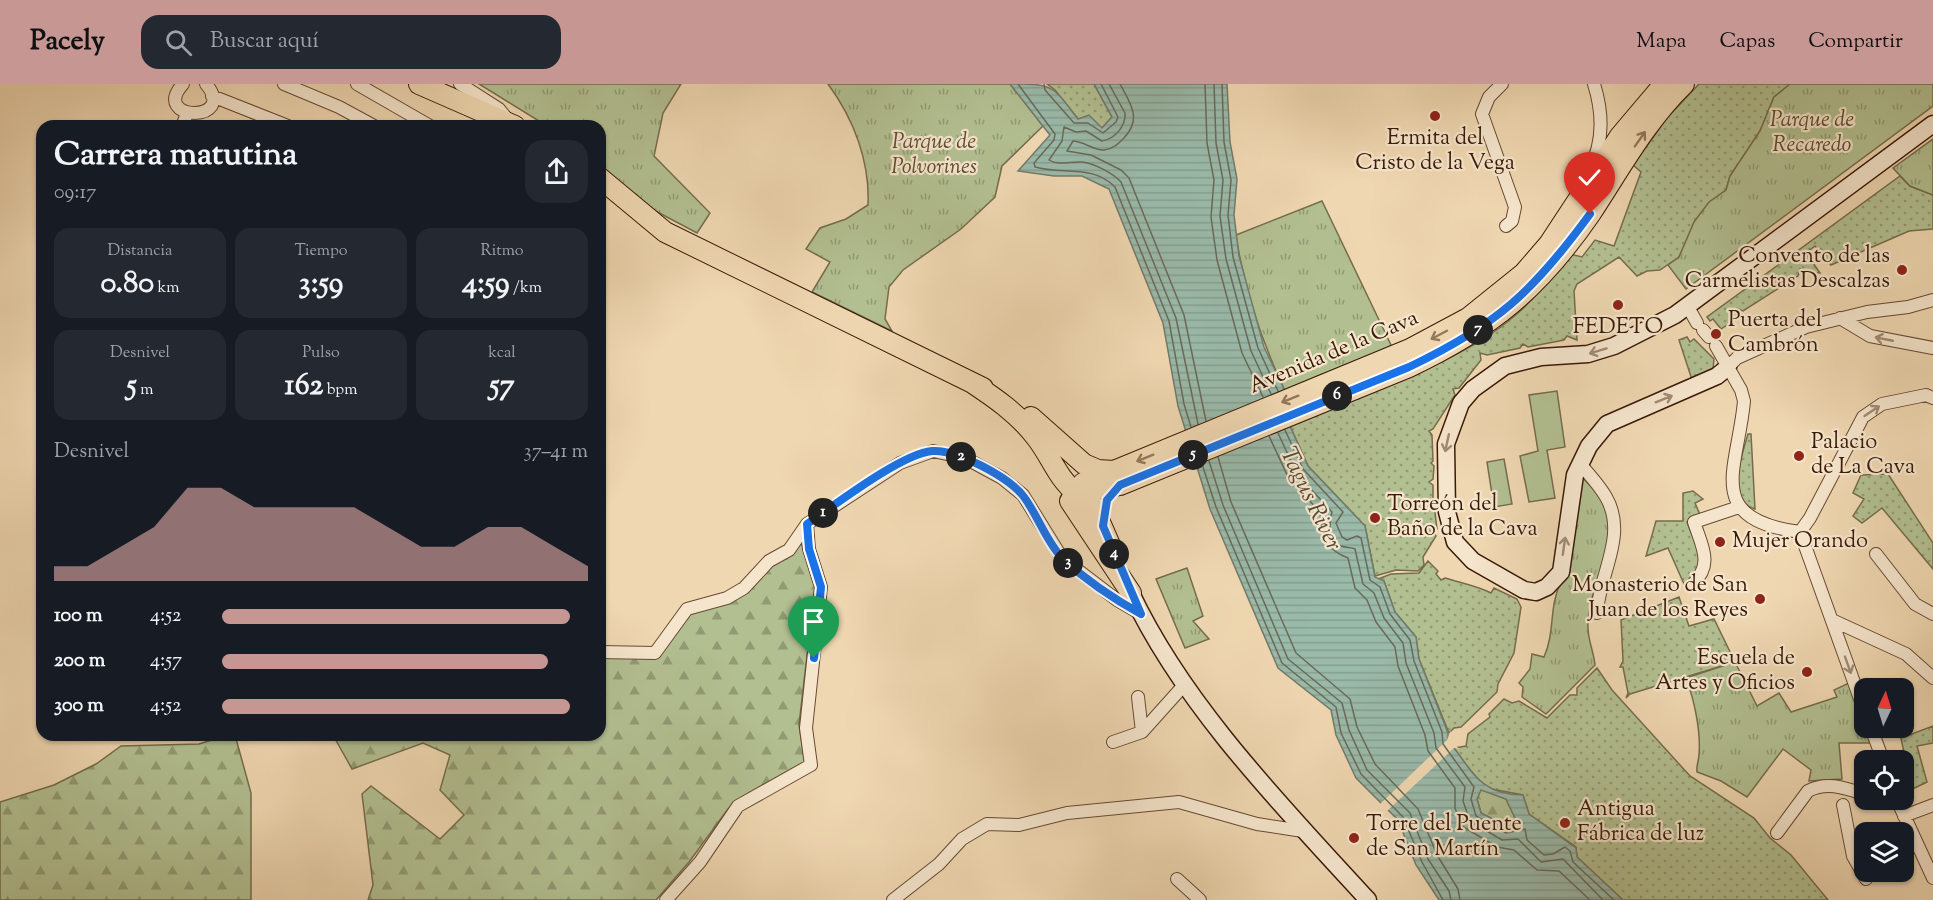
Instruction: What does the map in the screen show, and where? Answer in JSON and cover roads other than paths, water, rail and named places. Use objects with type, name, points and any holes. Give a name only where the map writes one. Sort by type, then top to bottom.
[{"type":"main road","points":[[419,84],[440,88],[502,120]]},
{"type":"main road","name":"Avenida de la Cava","points":[[1117,478],[1367,376],[1448,330],[1504,290],[1549,244],[1620,136],[1664,84]]},
{"type":"main road","name":"Avenida de la Cava","points":[[1117,478],[1175,446],[1455,344],[1490,322],[1519,300],[1556,261],[1661,108],[1684,84]]},
{"type":"main road","points":[[606,183],[665,232],[1011,401],[1091,468],[1117,478]]},
{"type":"main road","points":[[971,382],[1006,406],[1023,421],[1037,438],[1067,486],[1076,493],[1087,492],[1117,478]]},
{"type":"main road","points":[[971,382],[1010,417],[1045,473],[1078,511],[1105,558],[1131,593]]},
{"type":"main road","points":[[1050,433],[1075,466],[1131,593]]},
{"type":"main road","points":[[1103,526],[1107,500],[1117,478]]},
{"type":"main road","points":[[1078,511],[1087,492]]},
{"type":"street","points":[[183,84],[178,90],[177,101],[187,114]]},
{"type":"street","points":[[284,84],[339,107],[363,120]]},
{"type":"street","points":[[357,84],[420,120]]},
{"type":"street","points":[[460,84],[499,109],[509,120]]},
{"type":"street","points":[[1502,84],[1489,97],[1482,114],[1515,207],[1512,221],[1506,226]]},
{"type":"street","name":"Avenida de la Cava","points":[[1504,290],[1553,226],[1593,162],[1599,142],[1600,104],[1594,84]]},
{"type":"street","points":[[187,114],[205,112],[211,102],[208,87]]},
{"type":"street","points":[[208,87],[276,120]]},
{"type":"street","points":[[184,120],[187,114]]},
{"type":"street","points":[[1933,124],[1688,307],[1614,346],[1588,354],[1541,357],[1505,366],[1473,389],[1461,403],[1446,444],[1444,462],[1449,527],[1455,542],[1473,561],[1524,590],[1536,592],[1555,581],[1560,572],[1575,475],[1589,446],[1615,419],[1717,376],[1737,358],[1806,327],[1933,300]]},
{"type":"street","points":[[1688,307],[1728,367],[1741,390],[1744,401],[1732,471],[1732,486],[1739,507],[1759,520],[1785,530],[1800,532]]},
{"type":"street","points":[[1840,318],[1870,336],[1933,348]]},
{"type":"street","points":[[1800,532],[1810,518],[1863,417],[1882,404],[1926,395],[1933,398]]},
{"type":"street","points":[[606,652],[655,653],[687,609],[728,597],[744,588],[769,561],[789,550],[807,524],[900,463],[933,451],[965,458],[1002,478],[1023,495],[1062,558],[1117,600],[1141,614]]},
{"type":"street","points":[[1580,464],[1606,498],[1614,521],[1614,547],[1598,595],[1598,613]]},
{"type":"street","points":[[1692,585],[1704,569],[1706,560],[1694,522],[1739,507]]},
{"type":"street","points":[[666,900],[700,862],[738,806],[811,765],[806,728],[821,587],[809,549],[807,524]]},
{"type":"street","points":[[1800,532],[1854,682]]},
{"type":"street","points":[[1876,554],[1915,604],[1933,614]]},
{"type":"street","points":[[1131,593],[1141,614],[1185,684],[1271,794],[1368,900]]},
{"type":"street","points":[[1832,620],[1906,654],[1933,678]]},
{"type":"street","points":[[1113,742],[1142,732],[1185,684]]},
{"type":"street","points":[[1138,697],[1142,732]]},
{"type":"street","points":[[1777,832],[1808,791],[1830,785],[1854,791]]},
{"type":"street","points":[[893,900],[939,864],[962,839],[987,824],[1019,825],[1067,813],[1179,802],[1257,824],[1303,831]]},
{"type":"street","points":[[1904,816],[1933,805]]},
{"type":"street","points":[[1843,806],[1854,858]]},
{"type":"street","points":[[1901,810],[1933,878]]},
{"type":"street","points":[[1177,879],[1200,900]]},
{"type":"water","name":"Tagus River","points":[[1010,84],[1050,88],[1078,119],[1089,115],[1102,128],[1112,117],[1094,84],[1227,84],[1230,142],[1237,179],[1234,215],[1239,256],[1264,347],[1285,391],[1290,426],[1308,466],[1365,526],[1375,577],[1384,581],[1395,612],[1416,637],[1419,659],[1448,733],[1448,740],[1471,771],[1486,786],[1508,794],[1523,795],[1529,814],[1576,848],[1577,857],[1623,900],[1439,900],[1416,865],[1398,820],[1356,778],[1336,735],[1331,710],[1278,668],[1210,509],[1178,406],[1163,323],[1109,189],[1082,176],[1054,176],[1018,171],[1050,135]],"holes":[[[1481,790],[1506,799],[1515,818],[1523,823],[1508,827],[1481,813],[1477,799]]]},
{"type":"place","name":"Ermita del Cristo de la Vega","points":[[1435,116]]},
{"type":"place","name":"Convento de las Carmelistas Descalzas","points":[[1902,270]]},
{"type":"place","name":"FEDETO","points":[[1618,305]]},
{"type":"place","name":"Puerta del Cambrón","points":[[1716,334]]},
{"type":"place","name":"Palacio de La Cava","points":[[1799,456]]},
{"type":"place","name":"Torreón del Baño de la Cava","points":[[1375,518]]},
{"type":"place","name":"Mujer Orando","points":[[1720,542]]},
{"type":"place","name":"Monasterio de San Juan de los Reyes","points":[[1760,599]]},
{"type":"place","name":"Escuela de Artes y Oficios","points":[[1807,672]]},
{"type":"place","name":"Antigua Fábrica de luz","points":[[1565,823]]},
{"type":"place","name":"Torre del Puente de San Martín","points":[[1354,838]]},
{"type":"park label","name":"Parque de Recaredo","points":[[1812,134]]},
{"type":"park label","name":"Parque de Polvorines","points":[[934,156]]}]
